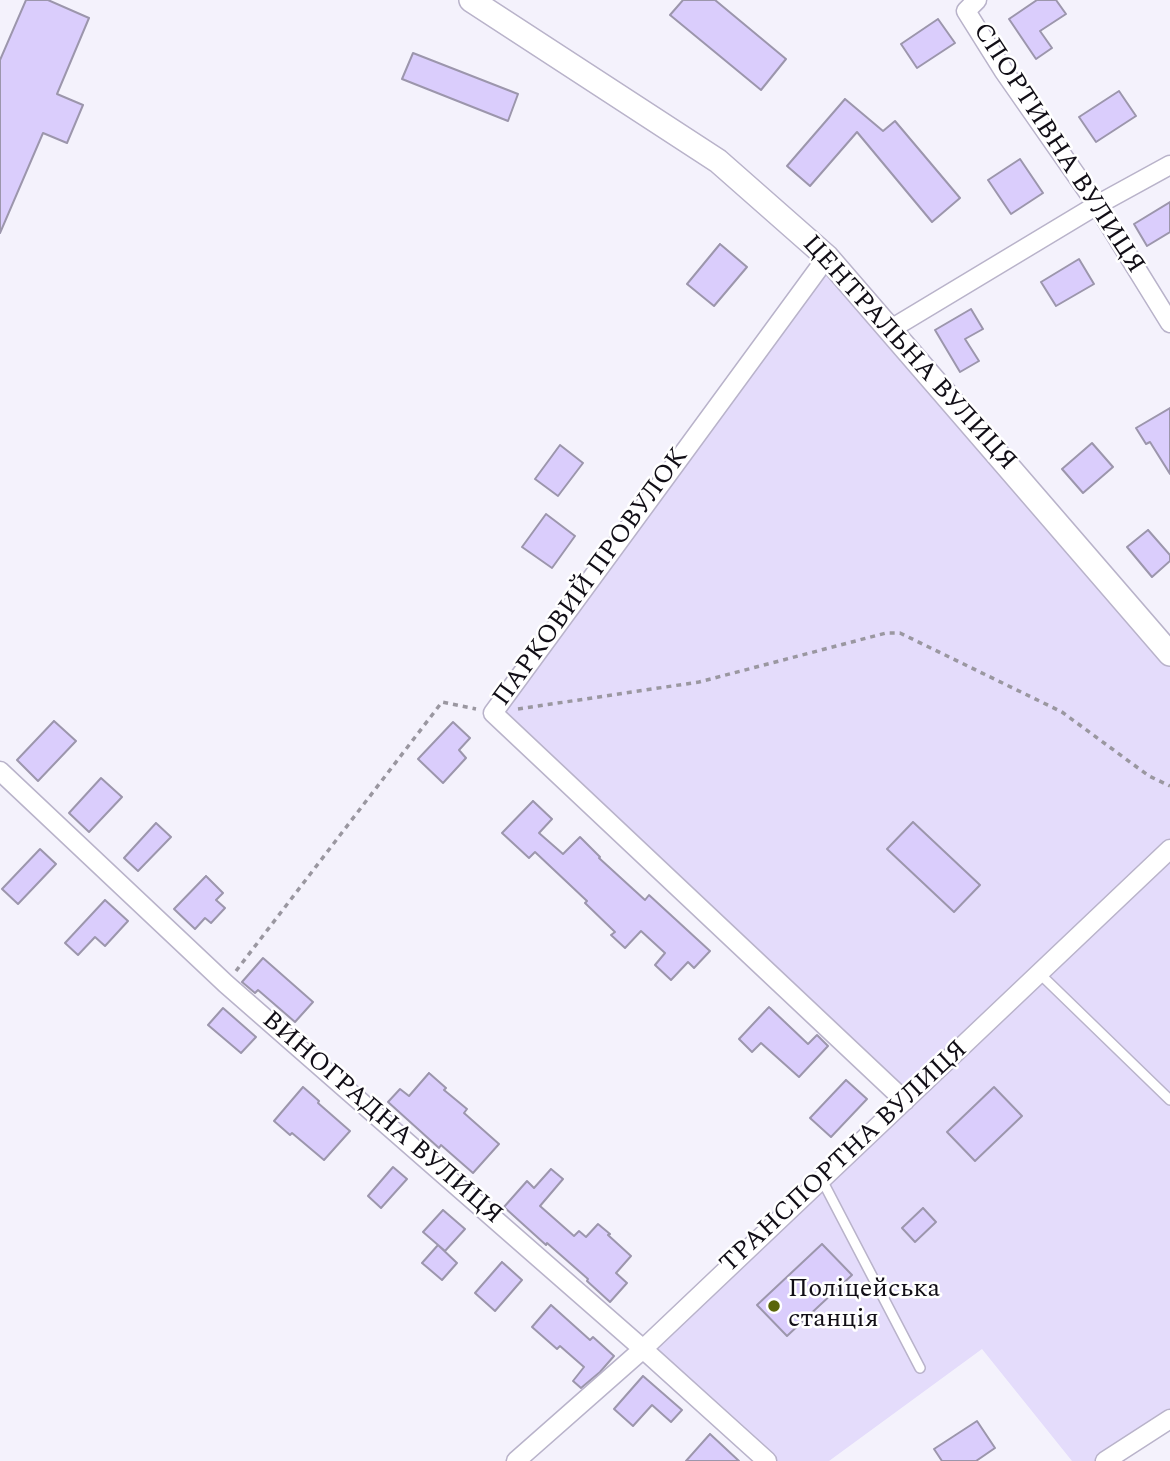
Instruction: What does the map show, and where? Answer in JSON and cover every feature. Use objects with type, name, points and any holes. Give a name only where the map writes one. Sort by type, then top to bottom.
[{"type":"street","name":"ЦЕНТРАЛЬНА ВУЛИЦЯ","points":[[481,3],[718,162],[827,257],[1170,654]]},
{"type":"street","name":"СПОРТИВНА ВУЛИЦЯ","points":[[972,5],[1003,70],[1097,205],[1170,323]]},
{"type":"street","points":[[891,329],[1097,205],[1170,165]]},
{"type":"street","name":"ПАРКОВИЙ ПРОВУЛОК","points":[[827,257],[492,713],[905,1101]]},
{"type":"street","name":"ВИНОГРАДНА ВУЛИЦЯ","points":[[0,771],[226,984],[767,1461]]},
{"type":"street","name":"ТРАНСПОРТНА ВУЛИЦЯ","points":[[516,1461],[643,1349],[1170,849]]},
{"type":"street","points":[[1105,1461],[1170,1419]]},
{"type":"lane","points":[[1039,974],[1170,1100]]},
{"type":"lane","points":[[822,1180],[920,1368]]},
{"type":"path","points":[[226,984],[442,702],[492,713],[699,682],[886,633],[900,633],[1062,712],[1149,776],[1170,786]]},
{"type":"shaded area","points":[[827,257],[1170,654],[1170,1419],[1105,1461],[1072,1461],[982,1349],[829,1461],[767,1461],[643,1349],[904,1101],[493,713]]},
{"type":"building","points":[[26,0],[48,0],[89,18],[57,94],[83,105],[67,143],[43,133],[0,233],[0,60]]},
{"type":"building","points":[[683,0],[715,0],[786,59],[761,90],[670,15]]},
{"type":"building","points":[[1037,0],[1056,0],[1066,14],[1040,31],[1052,48],[1036,59],[1009,19]]},
{"type":"building","points":[[938,19],[955,43],[917,68],[901,44]]},
{"type":"building","points":[[413,53],[518,94],[508,121],[402,79]]},
{"type":"building","points":[[1119,91],[1136,116],[1096,142],[1079,117]]},
{"type":"building","points":[[845,99],[883,131],[895,121],[960,198],[932,222],[857,132],[810,186],[787,166]]},
{"type":"building","points":[[1020,159],[1043,193],[1011,214],[988,180]]},
{"type":"building","points":[[1170,202],[1170,232],[1147,246],[1134,224]]},
{"type":"building","points":[[720,244],[747,267],[714,306],[687,284]]},
{"type":"building","points":[[1079,259],[1094,284],[1056,306],[1041,282]]},
{"type":"building","points":[[971,309],[983,329],[965,339],[979,361],[960,372],[935,330]]},
{"type":"building","points":[[1170,408],[1170,474],[1150,442],[1146,444],[1136,428]]},
{"type":"building","points":[[1092,443],[1113,467],[1083,493],[1062,469]]},
{"type":"building","points":[[560,445],[583,463],[558,496],[535,479]]},
{"type":"building","points":[[546,514],[575,536],[552,568],[522,547]]},
{"type":"building","points":[[1148,530],[1170,555],[1170,561],[1152,577],[1127,547]]},
{"type":"building","points":[[54,721],[76,741],[38,781],[17,760]]},
{"type":"building","points":[[453,722],[470,738],[459,750],[466,758],[443,783],[418,759]]},
{"type":"building","points":[[101,778],[122,797],[89,832],[69,813]]},
{"type":"building","points":[[533,801],[552,819],[539,833],[563,854],[580,837],[645,900],[649,895],[710,951],[694,968],[688,962],[671,980],[655,965],[665,953],[641,931],[625,948],[611,935],[615,932],[585,903],[587,901],[535,852],[529,858],[502,833]]},
{"type":"building","points":[[913,822],[980,885],[954,912],[887,849]]},
{"type":"building","points":[[156,823],[171,837],[138,871],[124,858]]},
{"type":"building","points":[[40,849],[56,864],[18,904],[2,889]]},
{"type":"building","points":[[206,876],[223,893],[216,900],[225,908],[211,923],[205,918],[195,929],[174,909]]},
{"type":"building","points":[[105,900],[128,921],[105,946],[95,937],[78,955],[65,943]]},
{"type":"building","points":[[263,958],[313,1002],[295,1022],[258,990],[255,993],[242,982]]},
{"type":"building","points":[[769,1007],[808,1044],[817,1035],[828,1046],[799,1077],[761,1043],[752,1052],[739,1039]]},
{"type":"building","points":[[223,1008],[256,1037],[241,1053],[208,1025]]},
{"type":"building","points":[[429,1073],[467,1109],[464,1113],[499,1144],[473,1173],[441,1145],[439,1148],[388,1102],[400,1089],[409,1096]]},
{"type":"building","points":[[846,1080],[867,1099],[831,1137],[810,1118]]},
{"type":"building","points":[[303,1087],[350,1131],[324,1160],[274,1121]]},
{"type":"building","points":[[994,1087],[1022,1116],[975,1161],[947,1132]]},
{"type":"building","points":[[393,1167],[407,1179],[381,1208],[368,1196]]},
{"type":"building","points":[[551,1169],[563,1179],[540,1206],[574,1236],[579,1231],[586,1237],[598,1224],[631,1256],[616,1273],[627,1283],[610,1302],[587,1281],[588,1279],[504,1207],[527,1181],[534,1188]]},
{"type":"building","points":[[923,1208],[936,1222],[915,1242],[902,1228]]},
{"type":"building","points":[[443,1210],[465,1229],[445,1251],[423,1232]]},
{"type":"building","points":[[822,1244],[852,1275],[787,1336],[757,1305]]},
{"type":"building","points":[[438,1245],[457,1263],[442,1280],[422,1263]]},
{"type":"building","points":[[502,1262],[522,1280],[495,1311],[475,1293]]},
{"type":"building","points":[[551,1305],[590,1340],[593,1337],[614,1356],[581,1388],[573,1381],[584,1367],[560,1346],[557,1349],[532,1327]]},
{"type":"building","points":[[643,1376],[682,1410],[671,1422],[652,1405],[633,1426],[614,1409]]},
{"type":"building","points":[[977,1421],[995,1448],[976,1461],[942,1461],[934,1449]]},
{"type":"building","points":[[710,1434],[739,1461],[686,1461]]},
{"type":"place","name":"Поліцейська станція","points":[[774,1306]]}]
